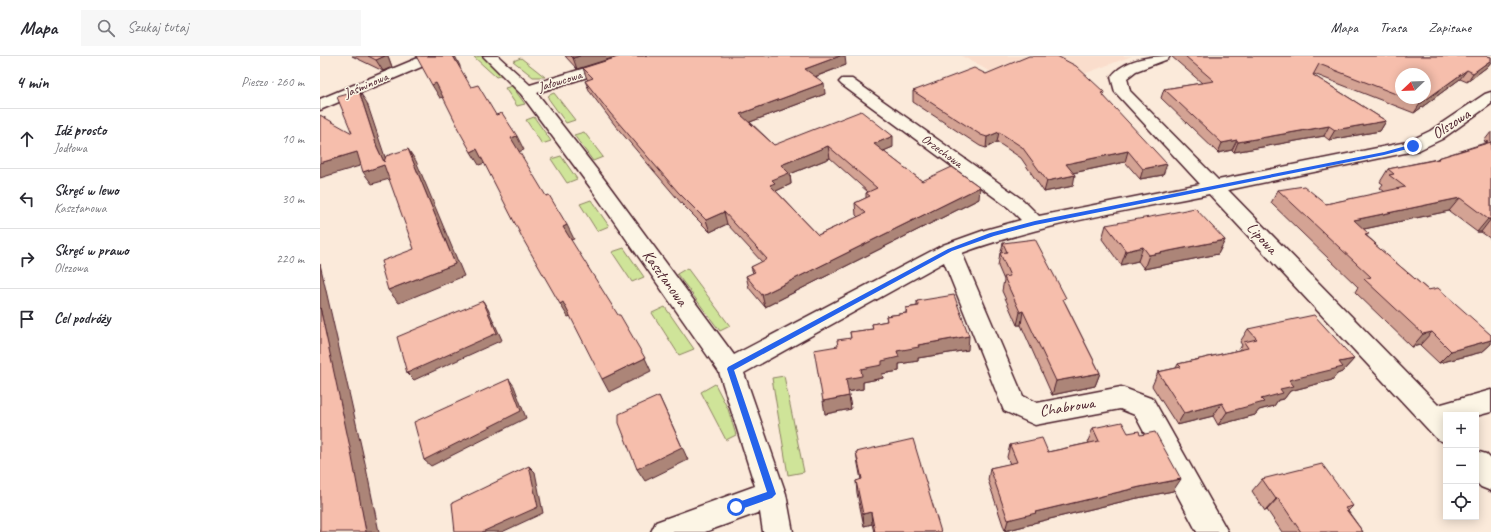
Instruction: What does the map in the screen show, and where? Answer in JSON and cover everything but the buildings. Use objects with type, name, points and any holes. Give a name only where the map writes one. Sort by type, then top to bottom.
[{"type":"street","name":"Jaśminowa","points":[[320,105],[435,56]]},
{"type":"street","name":"Kasztanowa","points":[[490,56],[527,91],[597,183],[730,369],[772,494],[778,532]]},
{"type":"street","name":"Jałowcowa","points":[[527,91],[639,56]]},
{"type":"street","name":"Lipowa","points":[[1163,56],[1131,68],[1119,77],[1123,92],[1439,424]]},
{"type":"street","name":"Orzechowa","points":[[847,82],[1016,204],[1035,223]]},
{"type":"street","name":"Olszowa","points":[[730,369],[950,250],[992,235],[1035,223],[1413,146],[1436,135],[1491,97]]},
{"type":"street","name":"Chabrowa","points":[[950,250],[1013,403],[1035,414],[1121,398],[1144,408],[1213,532]]},
{"type":"street","points":[[1439,424],[1491,401]]},
{"type":"street","points":[[1479,466],[1491,478]]},
{"type":"street","points":[[666,532],[772,494]]},
{"type":"shaded area","points":[[962,56],[1132,56],[1030,94]]},
{"type":"green space","points":[[482,56],[503,75],[496,77],[474,57]]},
{"type":"green space","points":[[521,58],[545,77],[533,77],[513,61]]},
{"type":"green space","points":[[512,86],[525,104],[517,106],[505,88]]},
{"type":"green space","points":[[554,93],[575,120],[566,123],[548,98],[549,95]]},
{"type":"green space","points":[[534,117],[551,141],[542,144],[526,120]]},
{"type":"green space","points":[[584,132],[603,157],[593,161],[574,135]]},
{"type":"green space","points":[[561,156],[577,179],[567,183],[551,159]]},
{"type":"green space","points":[[591,200],[609,226],[597,231],[580,204]]},
{"type":"green space","points":[[624,248],[644,277],[632,282],[612,252]]},
{"type":"green space","points":[[687,268],[730,326],[720,331],[677,274]]},
{"type":"green space","points":[[665,307],[694,349],[679,355],[652,313]]},
{"type":"green space","points":[[784,376],[804,472],[788,475],[772,378]]},
{"type":"green space","points":[[715,384],[728,409],[736,435],[726,440],[701,392]]},
{"type":"route","points":[[736,507],[772,494],[730,369],[950,250],[992,235],[1035,223],[1413,146]]}]
